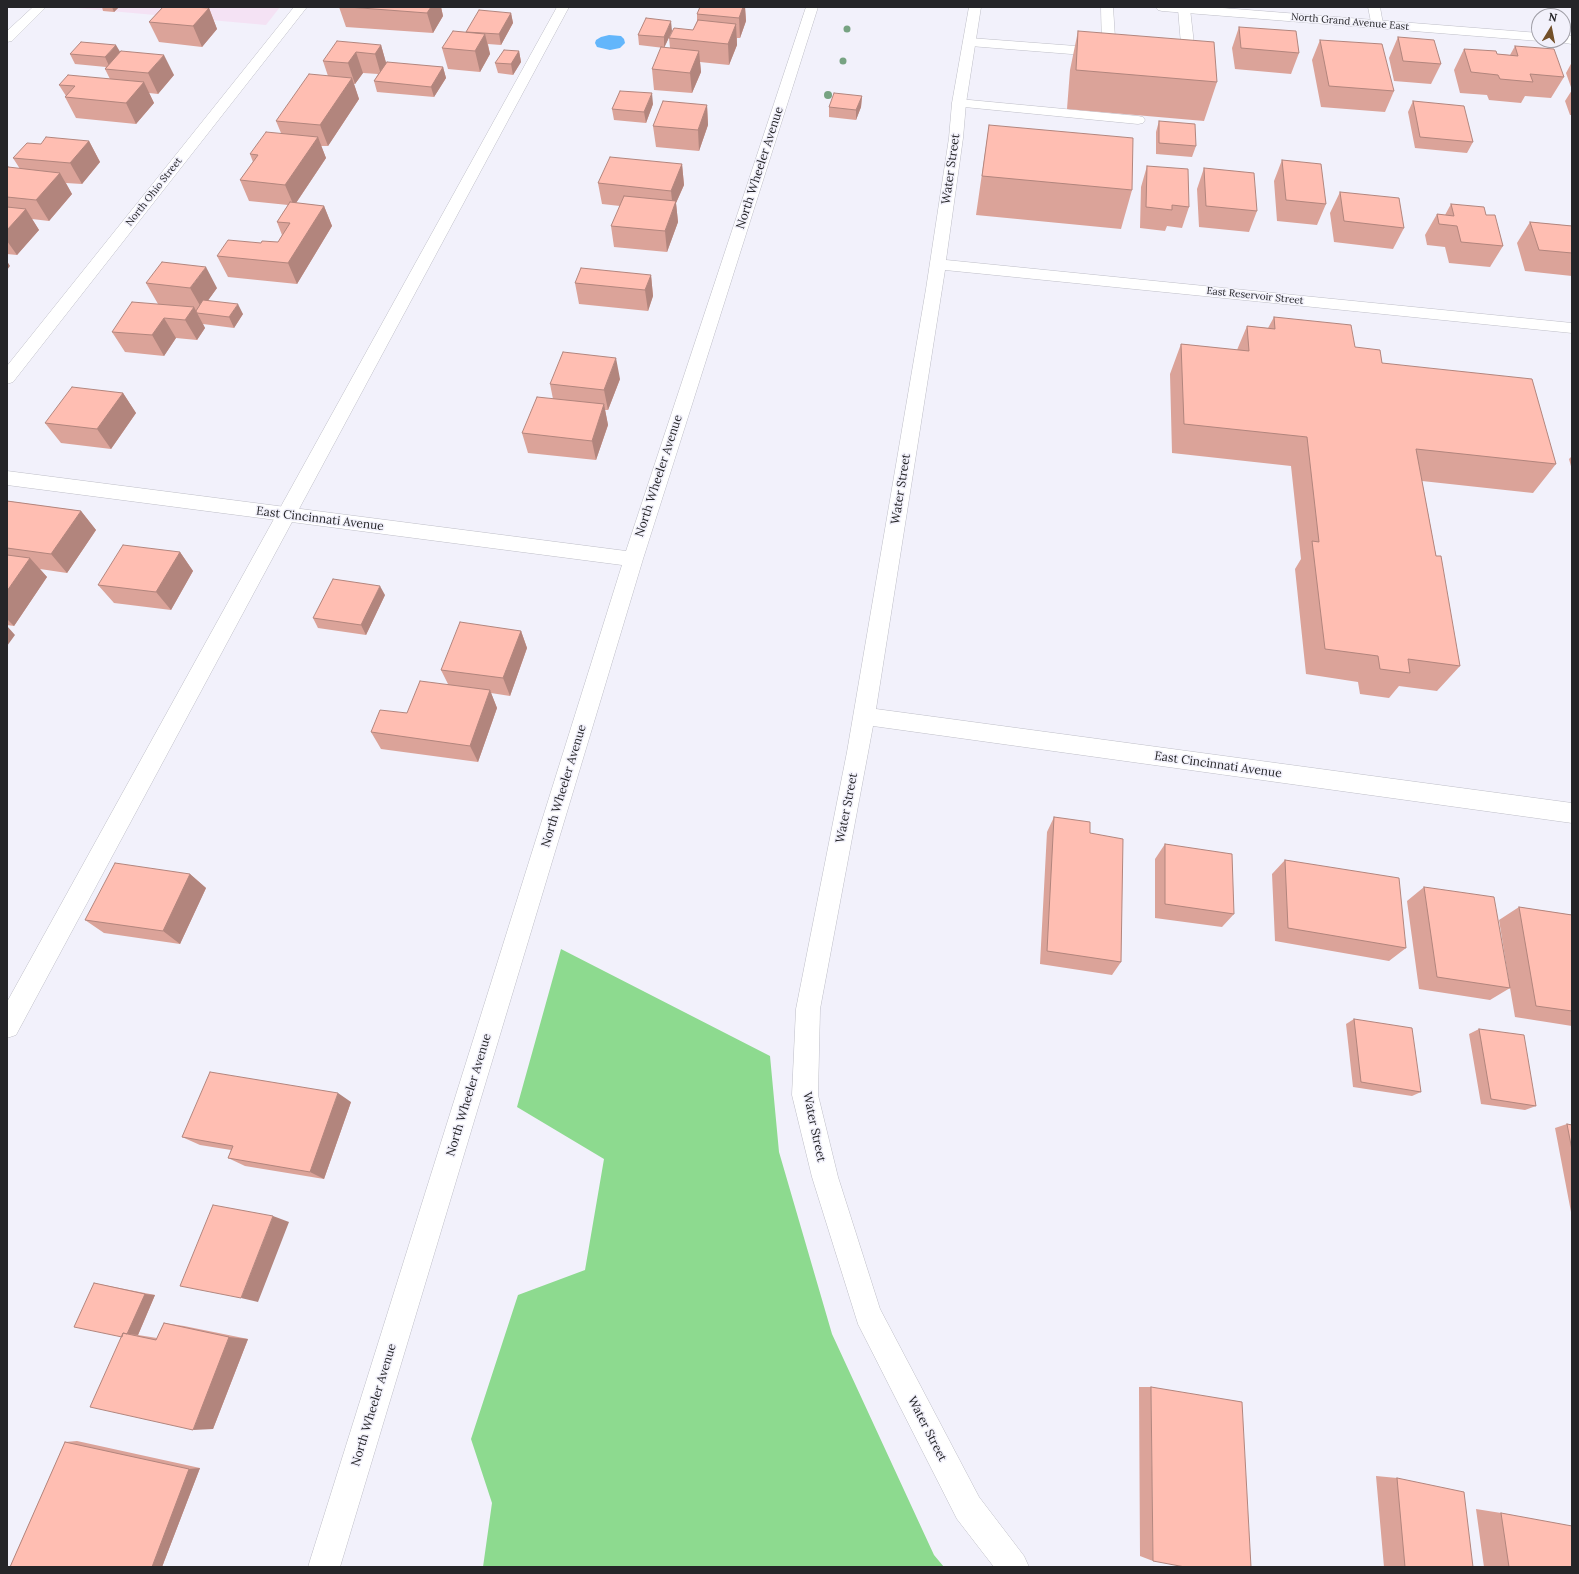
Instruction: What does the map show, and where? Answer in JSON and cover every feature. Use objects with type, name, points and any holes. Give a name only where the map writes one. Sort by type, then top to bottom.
[{"type":"street","points":[[7,38],[40,7]]},
{"type":"street","name":"North Ohio Street","points":[[7,378],[301,7]]},
{"type":"street","points":[[7,1026],[563,7]]},
{"type":"street","name":"North Wheeler Avenue","points":[[324,1567],[633,559],[812,7]]},
{"type":"street","name":"Water Street","points":[[975,7],[959,103],[956,138],[938,264],[864,716],[808,1009],[805,1095],[826,1177],[868,1314],[968,1508],[1013,1567]]},
{"type":"street","points":[[1107,7],[1109,53]]},
{"type":"street","name":"North Grand Avenue East","points":[[1162,7],[1213,9],[1531,36]]},
{"type":"street","points":[[1374,7],[1377,24]]},
{"type":"street","points":[[1167,58],[1189,61],[1184,9]]},
{"type":"street","points":[[970,42],[1124,54]]},
{"type":"street","points":[[959,103],[1138,120]]},
{"type":"street","name":"East Reservoir Street","points":[[938,264],[1572,328]]},
{"type":"street","name":"East Cincinnati Avenue","points":[[7,478],[286,516],[633,559]]},
{"type":"street","name":"East Cincinnati Avenue","points":[[864,716],[1572,813]]},
{"type":"shaded area","points":[[66,7],[280,7],[266,25]]},
{"type":"green space","points":[[561,949],[770,1056],[779,1152],[832,1334],[934,1555],[944,1567],[483,1567],[492,1503],[471,1439],[518,1295],[585,1270],[604,1159],[517,1107]]},
{"type":"water","points":[[609,35],[621,36],[625,43],[620,48],[610,50],[597,47],[595,43],[596,40]]},
{"type":"building","points":[[163,7],[209,8],[193,26],[149,22]]},
{"type":"building","points":[[348,7],[431,7],[427,13]]},
{"type":"building","points":[[700,7],[743,7],[739,18],[697,14]]},
{"type":"building","points":[[479,10],[511,13],[499,34],[466,32]]},
{"type":"building","points":[[646,18],[671,21],[664,37],[638,35]]},
{"type":"building","points":[[698,20],[736,24],[728,44],[669,38],[674,28],[693,30]]},
{"type":"building","points":[[1239,27],[1296,31],[1299,53],[1241,48]]},
{"type":"building","points":[[453,31],[485,34],[475,51],[442,48]]},
{"type":"building","points":[[1078,31],[1214,42],[1217,82],[1076,70]]},
{"type":"building","points":[[1398,37],[1434,40],[1441,64],[1403,61]]},
{"type":"building","points":[[1320,40],[1382,44],[1394,91],[1329,86]]},
{"type":"building","points":[[337,41],[381,45],[375,54],[356,52],[348,63],[323,61]]},
{"type":"building","points":[[81,42],[116,45],[105,57],[70,54]]},
{"type":"building","points":[[1515,46],[1554,49],[1564,77],[1530,74],[1533,82],[1500,79],[1498,75],[1471,72],[1464,49],[1496,51],[1497,54],[1518,56]]},
{"type":"building","points":[[661,47],[699,51],[690,73],[652,69]]},
{"type":"building","points":[[504,50],[519,51],[511,64],[495,63]]},
{"type":"building","points":[[121,51],[164,55],[148,73],[105,69]]},
{"type":"building","points":[[387,62],[443,67],[431,87],[374,81]]},
{"type":"building","points":[[309,74],[352,78],[320,125],[276,121]]},
{"type":"building","points":[[68,75],[144,82],[126,103],[65,97],[75,86],[59,85]]},
{"type":"building","points":[[620,91],[652,93],[644,112],[612,109]]},
{"type":"building","points":[[834,93],[862,96],[856,110],[829,107]]},
{"type":"building","points":[[663,101],[707,105],[698,130],[653,126]]},
{"type":"building","points":[[1413,101],[1464,106],[1473,142],[1420,137]]},
{"type":"building","points":[[1159,121],[1195,124],[1196,146],[1159,143]]},
{"type":"building","points":[[989,125],[1133,138],[1132,190],[982,176]]},
{"type":"building","points":[[266,132],[318,137],[285,185],[240,180],[258,155],[250,154]]},
{"type":"building","points":[[46,137],[89,141],[70,163],[13,158],[27,143],[41,144]]},
{"type":"building","points":[[610,157],[682,164],[671,191],[598,183]]},
{"type":"building","points":[[1282,160],[1321,164],[1326,204],[1286,200]]},
{"type":"building","points":[[1147,166],[1188,169],[1189,207],[1172,205],[1172,210],[1146,207]]},
{"type":"building","points":[[8,167],[60,173],[36,200],[7,197]]},
{"type":"building","points":[[1204,168],[1254,173],[1257,211],[1206,206]]},
{"type":"building","points":[[1340,192],[1399,198],[1404,228],[1344,221]]},
{"type":"building","points":[[624,196],[676,201],[665,231],[611,226]]},
{"type":"building","points":[[290,202],[324,206],[288,263],[217,256],[228,240],[261,243],[262,241],[278,242],[290,223],[277,222]]},
{"type":"building","points":[[1451,204],[1484,207],[1486,215],[1495,215],[1503,246],[1461,242],[1457,226],[1439,224],[1437,214],[1454,216]]},
{"type":"building","points":[[7,207],[26,209],[7,230]]},
{"type":"building","points":[[1530,222],[1572,226],[1572,253],[1539,250]]},
{"type":"building","points":[[162,262],[206,267],[190,288],[146,283]]},
{"type":"building","points":[[581,268],[651,275],[645,290],[575,283]]},
{"type":"building","points":[[203,300],[238,304],[229,317],[197,313],[196,311]]},
{"type":"building","points":[[132,302],[194,307],[185,320],[164,318],[152,335],[112,332]]},
{"type":"building","points":[[1274,317],[1351,325],[1355,347],[1380,350],[1382,363],[1532,379],[1556,464],[1416,449],[1436,556],[1441,556],[1460,666],[1408,659],[1410,673],[1380,669],[1378,656],[1325,649],[1312,541],[1319,542],[1307,437],[1184,424],[1181,344],[1249,351],[1247,326],[1275,329]]},
{"type":"building","points":[[563,352],[616,358],[604,390],[550,384]]},
{"type":"building","points":[[72,387],[123,393],[97,429],[45,423]]},
{"type":"building","points":[[537,397],[604,404],[592,441],[522,433]]},
{"type":"building","points":[[7,501],[81,511],[51,554],[7,548]]},
{"type":"building","points":[[123,545],[180,552],[156,592],[98,585]]},
{"type":"building","points":[[7,555],[30,558],[7,591]]},
{"type":"building","points":[[333,579],[380,586],[361,625],[313,618]]},
{"type":"building","points":[[460,622],[521,631],[503,678],[441,670]]},
{"type":"building","points":[[420,681],[490,690],[470,746],[371,732],[380,710],[407,713]]},
{"type":"building","points":[[1054,817],[1090,822],[1090,833],[1123,839],[1121,962],[1047,951]]},
{"type":"building","points":[[1165,844],[1232,854],[1234,914],[1165,904]]},
{"type":"building","points":[[1285,860],[1399,878],[1406,948],[1288,928]]},
{"type":"building","points":[[115,863],[190,874],[163,931],[85,920]]},
{"type":"building","points":[[1424,887],[1494,897],[1510,988],[1437,977]]},
{"type":"building","points":[[1519,907],[1572,915],[1572,1011],[1536,1006]]},
{"type":"building","points":[[1354,1019],[1412,1028],[1421,1092],[1361,1082]]},
{"type":"building","points":[[1479,1029],[1524,1035],[1536,1106],[1491,1099]]},
{"type":"building","points":[[210,1072],[338,1093],[310,1172],[228,1158],[233,1146],[182,1137]]},
{"type":"building","points":[[1567,1124],[1572,1125],[1572,1150]]},
{"type":"building","points":[[213,1205],[273,1216],[241,1298],[180,1286]]},
{"type":"building","points":[[94,1283],[145,1294],[127,1334],[123,1333],[122,1337],[74,1327]]},
{"type":"building","points":[[164,1323],[229,1337],[193,1430],[90,1407],[123,1333],[156,1340]]},
{"type":"building","points":[[1151,1387],[1242,1402],[1251,1567],[1185,1567],[1153,1561]]},
{"type":"building","points":[[65,1442],[189,1469],[152,1567],[10,1567]]},
{"type":"building","points":[[1397,1478],[1464,1492],[1473,1567],[1405,1567]]},
{"type":"building","points":[[1501,1513],[1572,1526],[1572,1567],[1509,1567]]}]
